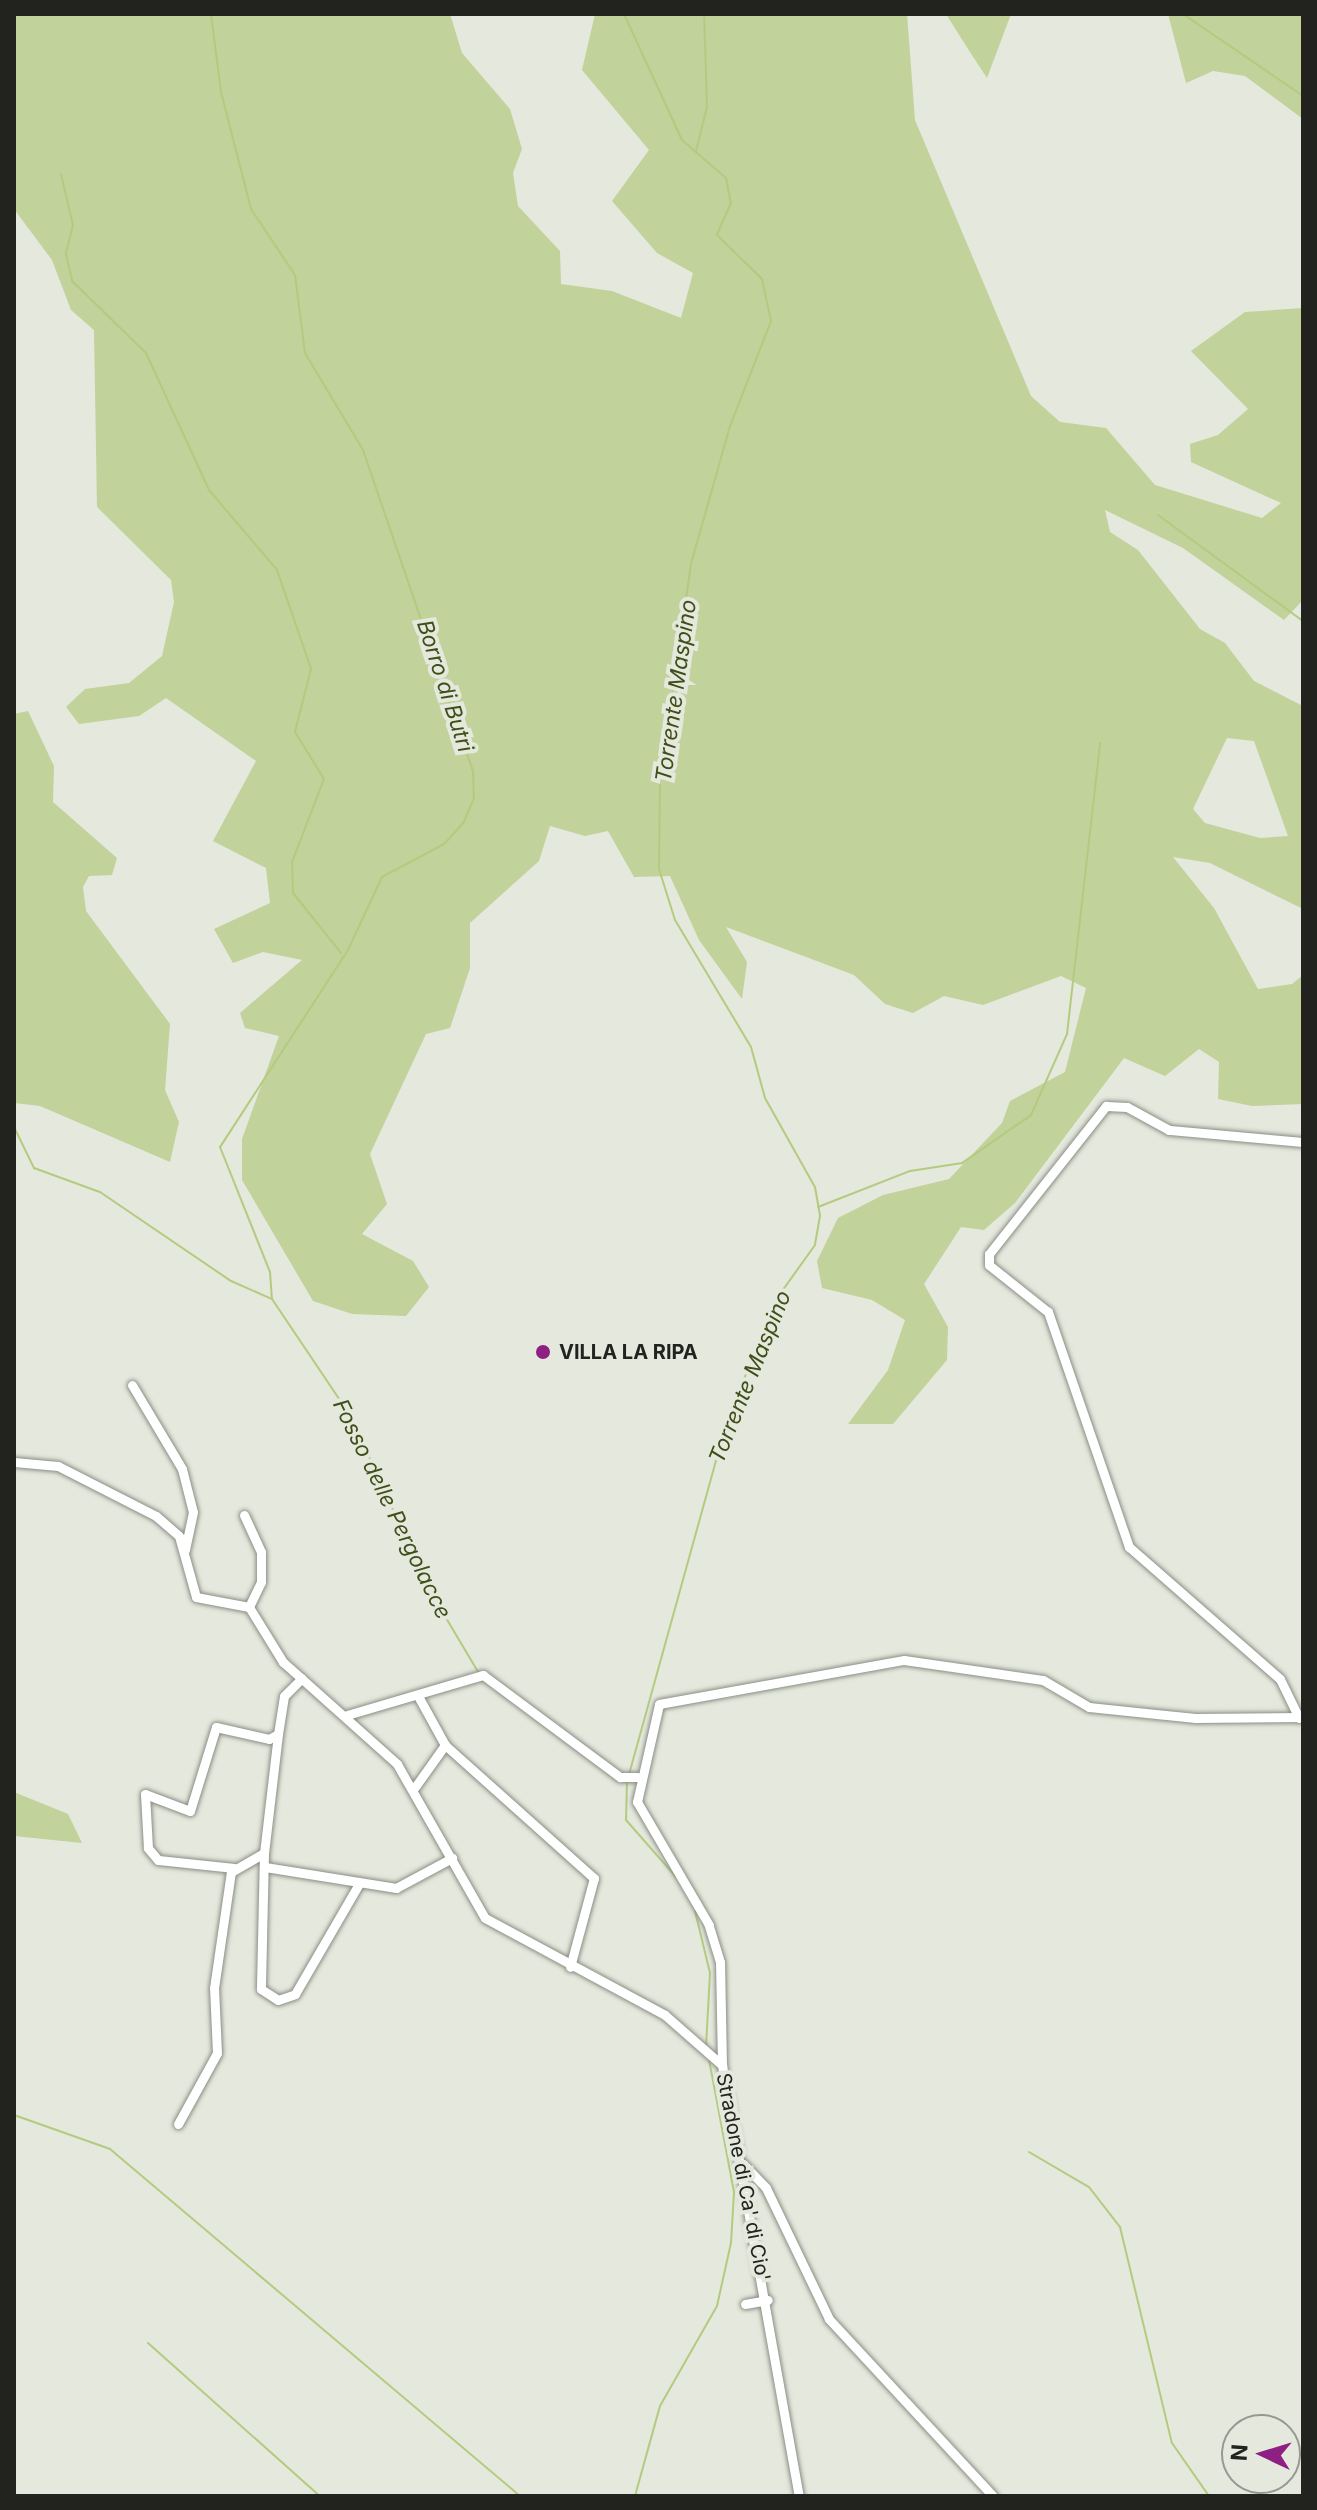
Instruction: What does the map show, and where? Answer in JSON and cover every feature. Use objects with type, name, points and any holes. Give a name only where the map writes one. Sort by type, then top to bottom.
[{"type":"street","points":[[1301,1718],[1280,1679],[1129,1547],[1048,1312],[989,1265],[998,1243],[1106,1106],[1127,1107],[1169,1130],[1303,1142]]},
{"type":"street","points":[[132,1385],[182,1469],[193,1512],[185,1550],[196,1597],[249,1607],[261,1582],[261,1552],[244,1515]]},
{"type":"street","points":[[14,1462],[58,1466],[107,1485],[156,1516],[185,1550]]},
{"type":"street","name":"Stradone di Ca' di Cio'","points":[[249,1607],[302,1678],[347,1715],[415,1787],[485,1918],[570,1967],[665,2015],[722,2065],[768,2300],[799,2496]]},
{"type":"street","points":[[722,2065],[720,1962],[709,1925],[646,1824],[637,1777],[659,1704],[904,1660],[1043,1680],[1089,1707],[1301,1718]]},
{"type":"street","points":[[347,1715],[483,1675],[620,1777],[637,1777]]},
{"type":"street","points":[[302,1678],[284,1696],[278,1734],[264,1853],[256,1982],[278,2000],[295,1994],[360,1882]]},
{"type":"street","points":[[418,1696],[445,1745],[594,1878],[570,1967]]},
{"type":"street","points":[[264,1853],[234,1868],[158,1860],[148,1848],[145,1794],[190,1811],[216,1727],[269,1739],[278,1734]]},
{"type":"street","points":[[415,1787],[445,1745]]},
{"type":"street","points":[[265,1867],[396,1888],[452,1858]]},
{"type":"street","points":[[178,2124],[217,2053],[214,1988],[234,1868]]},
{"type":"street","points":[[743,2164],[766,2188],[829,2319],[993,2496]]},
{"type":"street","points":[[745,2304],[768,2300]]},
{"type":"green space","points":[[14,14],[450,14],[462,53],[510,109],[522,149],[513,173],[518,206],[560,251],[561,284],[612,291],[681,318],[693,273],[657,253],[612,201],[649,150],[582,70],[595,14],[907,14],[915,120],[1031,396],[1060,422],[1106,428],[1155,485],[1262,518],[1281,503],[1191,462],[1190,444],[1218,435],[1248,409],[1191,351],[1245,312],[1303,308],[1303,600],[1284,620],[1183,548],[1105,510],[1110,532],[1138,550],[1200,629],[1225,643],[1254,681],[1303,706],[1303,909],[1210,863],[1173,857],[1214,908],[1258,989],[1292,984],[1303,975],[1303,1104],[1252,1106],[1218,1099],[1219,1062],[1199,1049],[1165,1076],[1124,1058],[1015,1203],[984,1230],[961,1227],[924,1284],[948,1327],[947,1360],[893,1424],[848,1424],[888,1370],[905,1320],[872,1300],[822,1288],[817,1261],[838,1218],[883,1195],[949,1179],[1002,1123],[1010,1101],[1065,1072],[1086,988],[1061,976],[983,1005],[944,996],[913,1013],[885,1004],[854,975],[726,927],[747,962],[742,999],[699,940],[670,876],[634,877],[608,831],[585,836],[550,826],[539,861],[470,923],[470,968],[450,1028],[426,1034],[370,1154],[387,1204],[362,1234],[413,1261],[429,1287],[406,1316],[352,1314],[313,1301],[242,1180],[242,1139],[279,1036],[245,1028],[240,1013],[302,960],[263,952],[233,963],[214,929],[270,903],[266,868],[213,841],[256,761],[166,698],[139,716],[79,724],[66,707],[85,689],[129,683],[162,656],[174,602],[171,580],[97,507],[94,330],[71,310],[52,260],[14,209]],"holes":[[[1227,738],[1254,741],[1288,836],[1260,838],[1205,823],[1193,809]]]},
{"type":"green space","points":[[946,14],[1011,14],[987,78],[968,49]]},
{"type":"green space","points":[[1168,14],[1303,14],[1303,119],[1245,76],[1213,71],[1186,83]]},
{"type":"green space","points":[[28,711],[54,766],[53,802],[117,858],[112,875],[89,876],[83,887],[86,911],[170,1024],[165,1090],[179,1122],[170,1162],[40,1106],[14,1103],[14,714]]},
{"type":"green space","points":[[14,1792],[68,1814],[82,1843],[14,1836]]},
{"type":"waterway","name":"Borro di Butri","points":[[211,14],[221,92],[251,209],[295,275],[305,353],[363,450],[473,772],[474,798],[464,822],[444,844],[382,877],[348,950],[220,1147],[270,1272],[272,1299]]},
{"type":"waterway","name":"Torrente Maspino","points":[[624,14],[682,140],[726,178],[731,203],[717,235],[762,279],[771,321],[730,426],[691,564],[660,783],[659,869],[675,920],[751,1047],[765,1098],[815,1187],[820,1216],[815,1245],[777,1298],[727,1421],[629,1774]]},
{"type":"waterway","name":"Torrente Maspino","points":[[696,151],[707,107],[704,14]]},
{"type":"waterway","points":[[1183,14],[1303,96]]},
{"type":"waterway","points":[[61,174],[73,225],[66,254],[72,281],[146,353],[209,490],[277,570],[311,669],[295,732],[324,779],[292,862],[293,893],[341,953]]},
{"type":"waterway","points":[[1158,515],[1303,621]]},
{"type":"waterway","points":[[818,1207],[910,1171],[962,1163],[1031,1115],[1067,1034],[1100,743]]},
{"type":"waterway","name":"Fosso delle Pergolacce","points":[[14,1127],[34,1168],[100,1192],[231,1281],[272,1299],[350,1415],[430,1591],[478,1672]]},
{"type":"waterway","name":"Torrente Maspino","points":[[627,1780],[626,1820],[676,1877]]},
{"type":"waterway","name":"Torrente Maspino","points":[[695,1911],[710,1973],[706,2046]]},
{"type":"waterway","name":"Torrente Maspino","points":[[635,2496],[660,2406],[717,2306],[731,2243],[734,2192],[709,2060]]},
{"type":"waterway","points":[[14,2115],[110,2149],[520,2496]]},
{"type":"waterway","points":[[1029,2152],[1089,2187],[1120,2227],[1172,2443],[1209,2496]]},
{"type":"waterway","points":[[148,2343],[320,2496]]},
{"type":"place","name":"VILLA LA RIPA","points":[[543,1352]]}]
